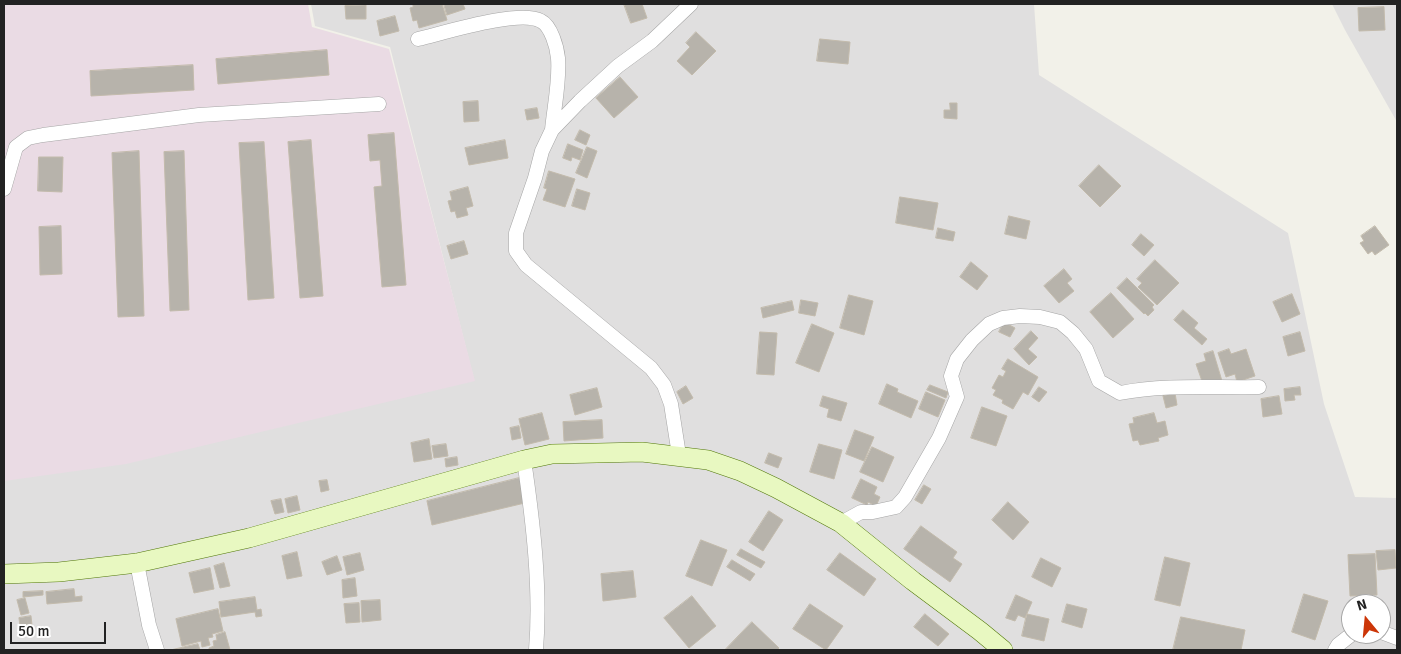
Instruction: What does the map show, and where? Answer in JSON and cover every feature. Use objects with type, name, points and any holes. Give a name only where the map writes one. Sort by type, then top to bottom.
[{"type":"street","points":[[679,455],[671,404],[664,385],[651,368],[526,265],[516,251],[516,233],[535,178],[542,150],[552,130],[618,66],[652,41],[690,4]]},
{"type":"street","points":[[418,39],[505,18],[533,18],[543,21],[550,32],[558,58],[552,130]]},
{"type":"street","points":[[4,189],[16,147],[28,138],[199,116],[379,104]]},
{"type":"street","points":[[841,523],[861,512],[873,512],[896,507],[905,497],[938,438],[957,397],[951,376],[957,359],[972,340],[989,324],[1003,318],[1020,316],[1040,317],[1060,322],[1074,333],[1086,349],[1099,380],[1120,393],[1138,389],[1259,387]]},
{"type":"street","points":[[4,574],[59,572],[137,562],[250,538],[524,460],[552,454],[642,452],[708,460],[740,471],[841,523],[1003,650]]},
{"type":"street","points":[[524,460],[531,504],[538,620],[536,650]]},
{"type":"street","points":[[137,562],[149,625],[157,650]]},
{"type":"shaded area","points":[[4,4],[308,4],[312,27],[389,49],[475,381],[126,464],[4,481]]},
{"type":"shaded area","points":[[311,4],[1034,4],[1039,75],[1288,233],[1324,404],[1355,497],[1397,498],[1397,650],[4,650],[4,480],[474,380],[390,47],[315,26]]},
{"type":"shaded area","points":[[1332,4],[1397,4],[1397,122],[1345,30]]},
{"type":"building","points":[[413,4],[442,4],[447,20],[419,28],[417,20],[413,21],[410,8],[413,7]]},
{"type":"building","points":[[444,4],[463,4],[465,9],[447,15]]},
{"type":"building","points":[[624,4],[642,4],[647,18],[631,23]]},
{"type":"building","points":[[366,5],[366,19],[346,19],[345,6]]},
{"type":"building","points":[[1384,7],[1385,30],[1359,31],[1358,8]]},
{"type":"building","points":[[395,16],[399,31],[380,36],[377,21]]},
{"type":"building","points":[[696,32],[716,51],[692,75],[677,61],[690,47],[686,43]]},
{"type":"building","points":[[820,39],[850,42],[848,64],[817,61]]},
{"type":"building","points":[[327,50],[329,75],[218,84],[216,59]]},
{"type":"building","points":[[193,65],[194,90],[91,96],[90,71]]},
{"type":"building","points":[[620,77],[638,97],[614,118],[596,98]]},
{"type":"building","points":[[478,101],[479,121],[464,122],[463,102]]},
{"type":"building","points":[[950,103],[957,103],[957,119],[944,118],[944,110],[950,110]]},
{"type":"building","points":[[537,108],[539,118],[527,120],[525,110]]},
{"type":"building","points":[[580,130],[590,135],[586,145],[575,140]]},
{"type":"building","points":[[394,133],[406,285],[382,287],[374,187],[382,186],[380,160],[370,161],[368,135]]},
{"type":"building","points":[[311,140],[323,296],[300,298],[288,142]]},
{"type":"building","points":[[505,140],[508,158],[469,165],[465,148]]},
{"type":"building","points":[[264,142],[274,298],[248,300],[239,143]]},
{"type":"building","points":[[568,144],[583,150],[580,160],[572,157],[571,161],[563,158]]},
{"type":"building","points":[[587,147],[597,151],[587,178],[576,173]]},
{"type":"building","points":[[139,151],[144,316],[118,317],[112,153]]},
{"type":"building","points":[[184,151],[189,310],[170,311],[164,152]]},
{"type":"building","points":[[39,157],[63,157],[62,192],[38,191]]},
{"type":"building","points":[[1099,165],[1121,186],[1100,207],[1079,186]]},
{"type":"building","points":[[549,171],[575,179],[565,207],[543,200],[547,189],[544,188]]},
{"type":"building","points":[[468,187],[473,206],[466,208],[468,215],[457,218],[455,211],[451,212],[448,201],[452,200],[450,192]]},
{"type":"building","points":[[577,189],[590,193],[585,210],[572,206]]},
{"type":"building","points":[[900,197],[938,203],[933,230],[896,223]]},
{"type":"building","points":[[1009,216],[1030,221],[1026,239],[1005,234]]},
{"type":"building","points":[[61,226],[62,274],[40,275],[39,227]]},
{"type":"building","points":[[1375,226],[1389,245],[1375,255],[1372,251],[1368,254],[1360,243],[1364,241],[1361,236]]},
{"type":"building","points":[[938,228],[955,232],[953,241],[936,238]]},
{"type":"building","points":[[1141,234],[1154,245],[1144,256],[1132,245]]},
{"type":"building","points":[[464,241],[468,254],[451,259],[447,246]]},
{"type":"building","points":[[1155,260],[1179,283],[1157,305],[1138,287],[1142,283],[1137,279]]},
{"type":"building","points":[[971,262],[988,276],[977,290],[960,277]]},
{"type":"building","points":[[1064,269],[1072,279],[1067,283],[1074,291],[1059,303],[1044,286]]},
{"type":"building","points":[[1127,278],[1154,305],[1152,307],[1154,310],[1148,316],[1117,288]]},
{"type":"building","points":[[1111,293],[1134,319],[1113,338],[1090,312]]},
{"type":"building","points":[[1292,294],[1300,314],[1282,322],[1273,302]]},
{"type":"building","points":[[849,295],[873,301],[864,335],[840,328]]},
{"type":"building","points":[[801,300],[818,303],[815,316],[799,313]]},
{"type":"building","points":[[792,301],[794,310],[763,318],[761,308]]},
{"type":"building","points":[[1183,310],[1198,323],[1194,328],[1207,339],[1202,345],[1174,320]]},
{"type":"building","points":[[1004,322],[1015,328],[1010,337],[999,332]]},
{"type":"building","points":[[812,324],[834,333],[819,372],[796,363]]},
{"type":"building","points":[[1031,331],[1038,338],[1028,349],[1037,357],[1029,365],[1014,349]]},
{"type":"building","points":[[760,332],[777,333],[774,375],[757,374]]},
{"type":"building","points":[[1300,332],[1305,351],[1288,356],[1283,337]]},
{"type":"building","points":[[1229,349],[1231,354],[1246,349],[1255,376],[1237,382],[1235,374],[1226,377],[1218,353]]},
{"type":"building","points":[[1213,351],[1222,381],[1203,384],[1196,364],[1206,361],[1204,354]]},
{"type":"building","points":[[1008,359],[1038,377],[1028,395],[1023,392],[1013,409],[1002,403],[1003,400],[993,395],[996,390],[992,388],[999,375],[1003,377],[1006,371],[1002,369]]},
{"type":"building","points":[[887,384],[898,389],[897,392],[918,401],[911,418],[879,404]]},
{"type":"building","points":[[930,385],[948,392],[946,398],[927,390]]},
{"type":"building","points":[[686,386],[693,398],[683,404],[677,392]]},
{"type":"building","points":[[1039,387],[1047,392],[1039,402],[1032,397]]},
{"type":"building","points":[[1300,387],[1301,395],[1294,395],[1295,400],[1285,401],[1284,389]]},
{"type":"building","points":[[597,388],[602,407],[575,415],[570,395]]},
{"type":"building","points":[[926,392],[945,400],[938,417],[919,409]]},
{"type":"building","points":[[1175,393],[1177,405],[1166,408],[1163,396]]},
{"type":"building","points":[[823,396],[847,403],[841,421],[827,417],[829,409],[820,406]]},
{"type":"building","points":[[1279,396],[1282,414],[1263,417],[1261,399]]},
{"type":"building","points":[[982,407],[1007,416],[996,446],[971,438]]},
{"type":"building","points":[[542,413],[549,439],[525,445],[519,419]]},
{"type":"building","points":[[1154,413],[1157,423],[1165,421],[1168,435],[1158,438],[1159,441],[1140,445],[1138,440],[1133,441],[1129,424],[1134,423],[1133,418]]},
{"type":"building","points":[[602,420],[603,438],[564,441],[563,422]]},
{"type":"building","points":[[519,426],[521,438],[512,440],[510,428]]},
{"type":"building","points":[[855,430],[874,437],[864,461],[846,454]]},
{"type":"building","points":[[429,439],[432,459],[414,462],[411,443]]},
{"type":"building","points":[[446,444],[448,456],[434,458],[432,446]]},
{"type":"building","points":[[819,444],[842,450],[834,479],[810,472]]},
{"type":"building","points":[[872,447],[894,457],[883,482],[860,472]]},
{"type":"building","points":[[769,453],[782,458],[778,468],[765,463]]},
{"type":"building","points":[[457,457],[458,465],[446,467],[445,459]]},
{"type":"building","points":[[523,477],[529,502],[432,525],[427,501]]},
{"type":"building","points":[[861,479],[877,487],[874,494],[880,497],[876,506],[868,502],[867,505],[852,498]]},
{"type":"building","points":[[327,480],[329,490],[321,492],[319,481]]},
{"type":"building","points":[[924,485],[931,489],[922,504],[915,500]]},
{"type":"building","points":[[297,496],[300,510],[288,513],[285,499]]},
{"type":"building","points":[[281,499],[284,512],[275,514],[271,501]]},
{"type":"building","points":[[1008,502],[1029,522],[1013,540],[992,520]]},
{"type":"building","points":[[769,511],[783,520],[763,551],[749,542]]},
{"type":"building","points":[[921,526],[957,552],[953,558],[962,564],[950,582],[904,549]]},
{"type":"building","points":[[701,540],[727,550],[712,586],[686,576]]},
{"type":"building","points":[[741,549],[765,562],[761,568],[737,555]]},
{"type":"building","points":[[1395,550],[1396,568],[1378,570],[1376,551]]},
{"type":"building","points":[[297,552],[302,576],[287,579],[282,556]]},
{"type":"building","points":[[360,553],[364,570],[347,575],[343,557]]},
{"type":"building","points":[[840,553],[876,579],[864,596],[827,570]]},
{"type":"building","points":[[1375,554],[1377,594],[1350,594],[1348,555]]},
{"type":"building","points":[[337,556],[342,570],[327,575],[322,562]]},
{"type":"building","points":[[1165,557],[1190,563],[1180,606],[1155,600]]},
{"type":"building","points":[[1041,558],[1061,568],[1052,587],[1032,577]]},
{"type":"building","points":[[732,560],[755,574],[750,581],[727,567]]},
{"type":"building","points":[[224,563],[230,586],[220,588],[214,566]]},
{"type":"building","points":[[210,568],[214,589],[194,593],[189,573]]},
{"type":"building","points":[[633,571],[636,597],[603,601],[601,574]]},
{"type":"building","points":[[355,578],[357,596],[343,598],[342,580]]},
{"type":"building","points":[[74,589],[75,597],[82,596],[82,601],[47,604],[46,592]]},
{"type":"building","points":[[43,591],[43,595],[23,597],[23,592]]},
{"type":"building","points":[[1304,594],[1328,601],[1315,640],[1292,632]]},
{"type":"building","points":[[1016,595],[1032,602],[1025,618],[1018,615],[1015,621],[1006,618]]},
{"type":"building","points":[[692,596],[716,626],[689,648],[664,618]]},
{"type":"building","points":[[255,597],[257,610],[261,609],[262,616],[256,617],[255,612],[221,617],[219,602]]},
{"type":"building","points":[[25,598],[29,613],[21,615],[17,600]]},
{"type":"building","points":[[380,600],[381,620],[362,622],[361,601]]},
{"type":"building","points":[[359,603],[360,622],[346,623],[344,604]]},
{"type":"building","points":[[810,604],[843,626],[826,650],[793,629]]},
{"type":"building","points":[[1067,604],[1087,609],[1082,628],[1062,622]]},
{"type":"building","points":[[218,609],[223,631],[212,634],[213,637],[208,638],[210,645],[202,647],[201,641],[182,646],[176,619]]},
{"type":"building","points":[[925,614],[949,634],[938,646],[914,627]]},
{"type":"building","points":[[1027,614],[1049,619],[1044,641],[1022,636]]},
{"type":"building","points":[[31,616],[32,625],[20,626],[19,618]]},
{"type":"building","points":[[1181,617],[1245,630],[1241,650],[1173,650]]},
{"type":"building","points":[[752,622],[779,648],[777,650],[725,650]]},
{"type":"building","points":[[225,632],[230,650],[209,650],[209,648],[214,646],[213,641],[217,640],[216,635]]},
{"type":"building","points":[[198,644],[200,650],[171,650]]}]
